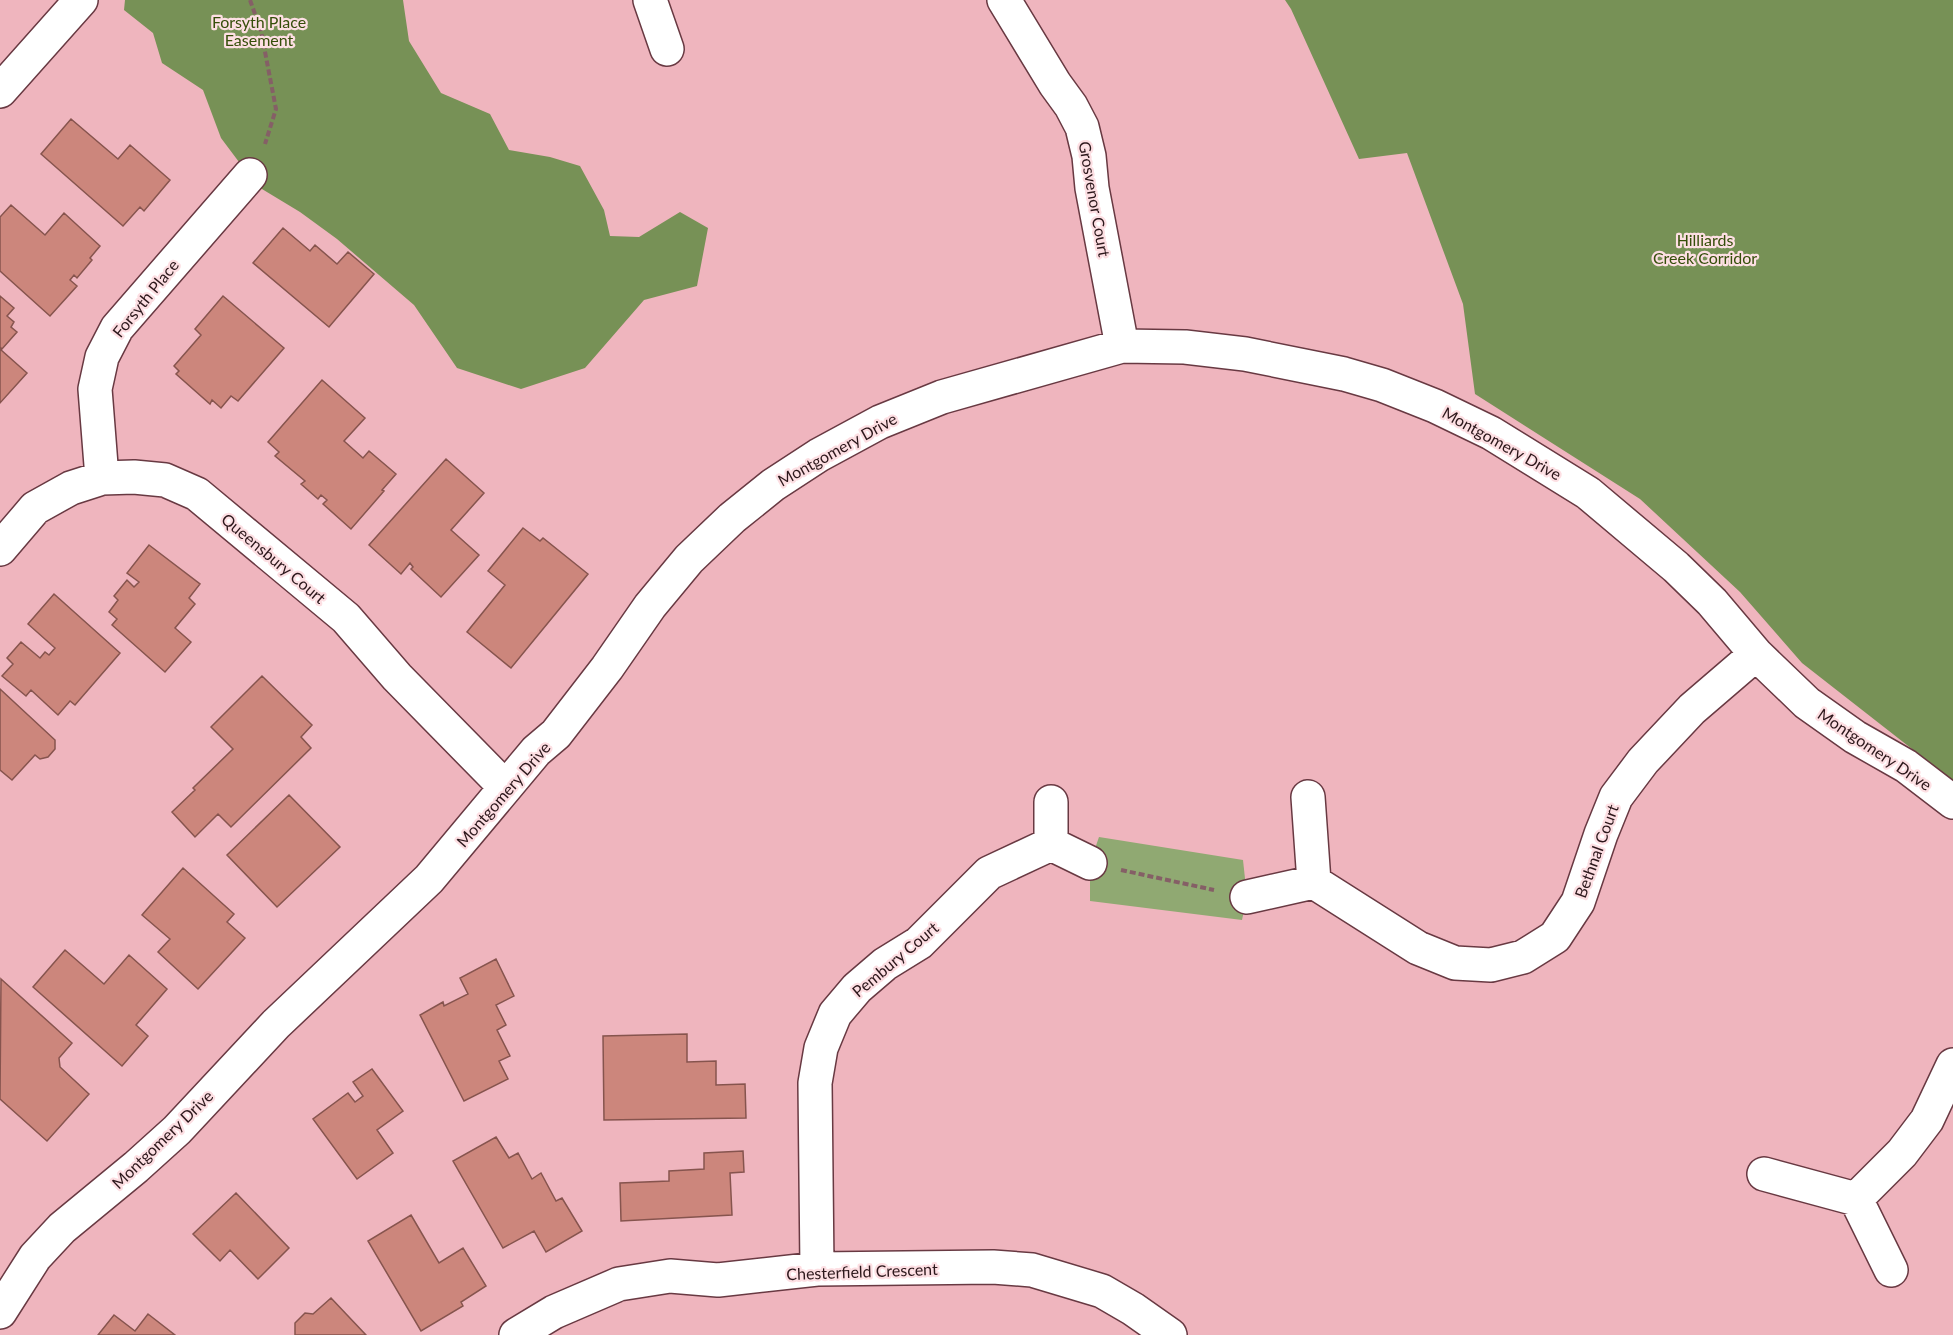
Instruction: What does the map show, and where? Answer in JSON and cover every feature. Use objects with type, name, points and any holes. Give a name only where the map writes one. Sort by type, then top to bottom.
[{"type":"street","points":[[0,91],[81,0]]},
{"type":"street","points":[[650,0],[667,49]]},
{"type":"street","name":"Grosvenor Court","points":[[1004,0],[1082,127],[1122,346]]},
{"type":"street","name":"Forsyth Place","points":[[102,478],[94,389],[102,357],[117,328],[250,175]]},
{"type":"street","name":"Montgomery Drive","points":[[0,1312],[35,1257],[62,1228],[177,1130],[276,1024],[429,879],[536,751],[556,734],[607,668],[650,606],[689,559],[732,518],[773,485],[819,455],[880,422],[942,397],[1122,346],[1185,347],[1298,363],[1382,386],[1436,406],[1491,433],[1588,493],[1676,567],[1712,602],[1756,654],[1807,704],[1855,737],[1906,766],[1953,802]]},
{"type":"street","name":"Queensbury Court","points":[[0,549],[35,508],[71,488],[102,478],[134,477],[165,480],[197,494],[346,618],[397,677],[505,787]]},
{"type":"street","name":"Bethnal Court","points":[[1314,882],[1419,948],[1455,963],[1491,965],[1523,957],[1555,937],[1578,902],[1616,797],[1643,761],[1692,709],[1756,654]]},
{"type":"street","points":[[1247,897],[1314,882],[1308,797]]},
{"type":"street","points":[[1051,802],[1051,844],[1090,863]]},
{"type":"street","name":"Pembury Court","points":[[817,1269],[815,1083],[821,1047],[835,1014],[857,988],[885,964],[919,943],[989,873],[1051,844]]},
{"type":"street","points":[[1856,1199],[1902,1153],[1927,1120],[1953,1065]]},
{"type":"street","points":[[1764,1174],[1856,1199],[1891,1270]]},
{"type":"street","name":"Chesterfield Crescent","points":[[516,1335],[554,1312],[619,1284],[670,1276],[718,1280],[817,1269],[993,1267],[1032,1270],[1102,1291],[1170,1335]]},
{"type":"path","points":[[250,0],[261,31],[276,109],[268,136],[250,175]]},
{"type":"path","points":[[1090,863],[1247,897]]},
{"type":"green space","name":"Forsyth Place Easement","points":[[125,0],[403,0],[409,41],[441,93],[490,114],[509,150],[550,157],[580,166],[604,210],[610,236],[639,237],[680,212],[708,228],[697,286],[644,300],[585,368],[521,389],[457,368],[414,305],[337,239],[300,212],[257,186],[221,138],[203,90],[162,63],[153,33],[124,10]]},
{"type":"green space","name":"Hilliards Creek Corridor","points":[[1285,0],[1953,0],[1953,781],[1802,663],[1740,592],[1640,499],[1475,394],[1463,304],[1407,153],[1359,159]]},
{"type":"green space","points":[[1099,837],[1243,860],[1247,897],[1242,920],[1090,901],[1090,863]]},
{"type":"building","points":[[71,119],[118,159],[130,145],[170,180],[144,211],[140,207],[123,226],[41,154]]},
{"type":"building","points":[[11,205],[45,235],[64,213],[100,246],[77,278],[74,275],[70,280],[77,286],[50,316],[0,271],[0,217]]},
{"type":"building","points":[[283,228],[310,251],[315,245],[337,264],[348,252],[374,274],[329,327],[253,263]]},
{"type":"building","points":[[0,296],[14,308],[7,316],[14,322],[11,327],[17,332],[2,349],[0,347]]},
{"type":"building","points":[[223,296],[284,348],[238,401],[231,396],[221,408],[212,400],[210,404],[176,374],[179,371],[174,366],[201,335],[195,329]]},
{"type":"building","points":[[0,349],[27,373],[0,403]]},
{"type":"building","points":[[322,380],[365,418],[344,441],[363,458],[369,451],[396,474],[351,529],[323,504],[327,500],[321,495],[318,499],[301,484],[305,481],[275,456],[279,452],[268,442]]},
{"type":"building","points":[[446,459],[484,493],[451,530],[479,555],[441,597],[411,569],[413,567],[410,563],[401,574],[369,545]]},
{"type":"building","points":[[523,528],[540,541],[543,538],[588,574],[511,668],[467,632],[505,585],[488,571]]},
{"type":"building","points":[[149,545],[200,584],[189,598],[195,604],[175,628],[191,642],[165,672],[112,625],[117,619],[109,612],[118,600],[114,596],[127,580],[134,587],[139,582],[127,573]]},
{"type":"building","points":[[54,594],[120,653],[75,705],[70,701],[58,715],[31,690],[26,696],[2,676],[13,664],[7,658],[21,642],[40,658],[45,652],[49,655],[55,648],[28,624]]},
{"type":"building","points":[[262,676],[312,725],[301,737],[311,748],[231,827],[218,814],[195,837],[172,812],[233,749],[211,727]]},
{"type":"building","points":[[0,689],[55,740],[55,749],[48,757],[40,759],[35,755],[12,780],[0,770]]},
{"type":"building","points":[[289,795],[340,847],[277,907],[227,855]]},
{"type":"building","points":[[183,868],[234,914],[227,922],[245,938],[198,989],[158,952],[170,939],[142,915]]},
{"type":"building","points":[[65,950],[104,984],[129,955],[167,989],[136,1025],[148,1036],[122,1066],[33,987]]},
{"type":"building","points":[[496,959],[514,996],[496,1005],[506,1025],[497,1030],[510,1056],[499,1061],[508,1079],[464,1101],[420,1015],[443,1002],[444,1006],[468,994],[460,978]]},
{"type":"building","points":[[1,979],[72,1043],[59,1058],[60,1067],[89,1094],[47,1141],[0,1099]]},
{"type":"building","points":[[687,1034],[687,1062],[716,1061],[716,1085],[745,1084],[746,1118],[604,1120],[603,1036]]},
{"type":"building","points":[[372,1069],[403,1111],[377,1130],[393,1153],[357,1179],[313,1119],[348,1093],[355,1102],[363,1096],[353,1082]]},
{"type":"building","points":[[496,1137],[509,1158],[518,1153],[532,1179],[541,1173],[556,1201],[562,1198],[582,1231],[546,1252],[534,1231],[503,1248],[453,1161]]},
{"type":"building","points":[[743,1151],[744,1172],[730,1173],[732,1215],[621,1221],[620,1183],[669,1181],[669,1171],[704,1169],[704,1153]]},
{"type":"building","points":[[236,1193],[289,1248],[258,1279],[230,1250],[220,1261],[193,1234]]},
{"type":"building","points":[[411,1215],[439,1263],[463,1248],[486,1286],[461,1302],[463,1306],[421,1331],[368,1241]]},
{"type":"building","points":[[331,1298],[366,1335],[295,1335],[295,1323],[305,1313],[313,1314]]},
{"type":"building","points":[[148,1314],[175,1335],[98,1335],[114,1315],[135,1331]]}]
